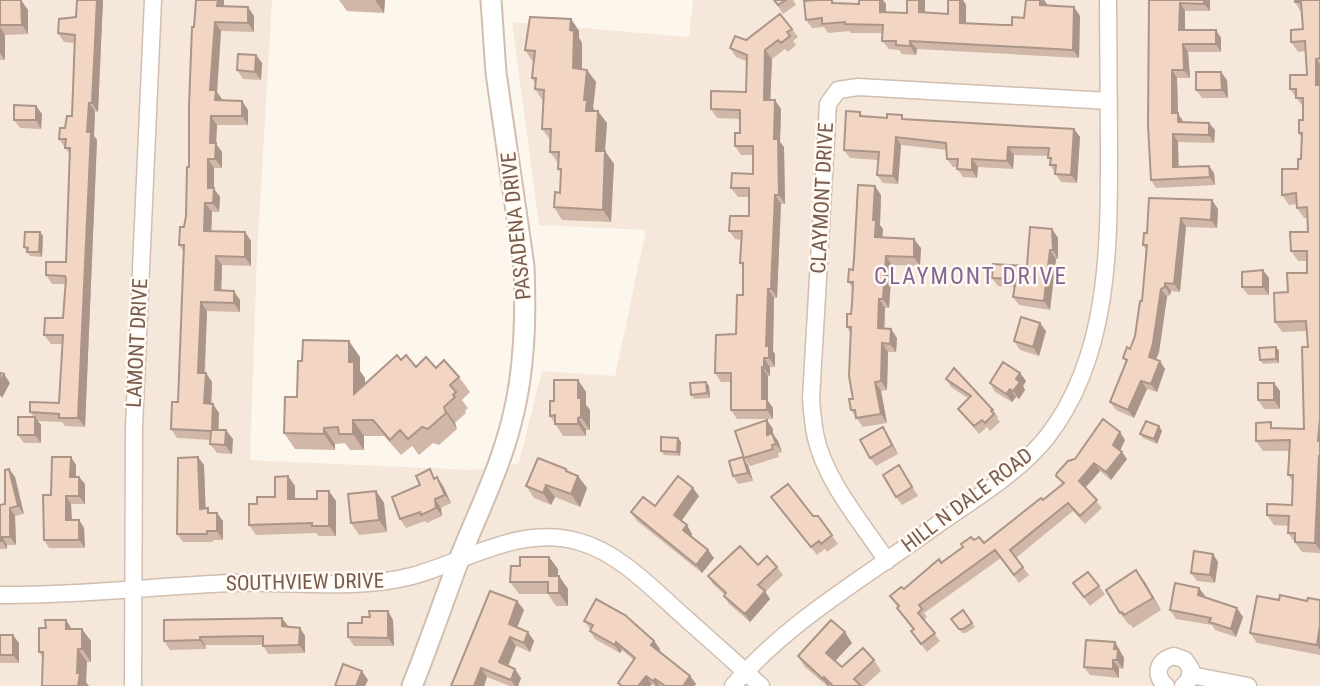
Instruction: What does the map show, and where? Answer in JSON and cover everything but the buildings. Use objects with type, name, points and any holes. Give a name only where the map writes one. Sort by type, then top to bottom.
[{"type":"street","name":"LAMONT DRIVE","points":[[133,686],[134,426],[153,0]]},
{"type":"street","name":"PASADENA DRIVE","points":[[412,686],[494,475],[512,422],[521,369],[524,266],[496,73],[491,0]]},
{"type":"street","name":"HILL N DALE ROAD","points":[[733,686],[745,671],[788,632],[996,482],[1031,453],[1058,421],[1083,376],[1095,334],[1104,279],[1109,206],[1108,0]]},
{"type":"street","name":"CLAYMONT DRIVE","points":[[887,561],[825,462],[816,439],[813,419],[811,399],[828,104],[838,90],[858,87],[1109,101]]},
{"type":"street","name":"SOUTHVIEW DRIVE","points":[[0,595],[237,583],[371,583],[414,575],[525,538],[555,536],[580,542],[624,565],[761,686]]},
{"type":"street","points":[[1166,686],[1159,679],[1158,668],[1164,660],[1174,656],[1188,664],[1187,680],[1248,686]]},
{"type":"shaded area","points":[[0,0],[272,0],[257,255],[250,460],[472,470],[519,463],[542,371],[615,376],[646,230],[539,225],[512,22],[689,37],[693,0],[1320,0],[1320,686],[0,686]]},
{"type":"district","name":"CLAYMONT DRIVE","points":[[971,276]]}]
